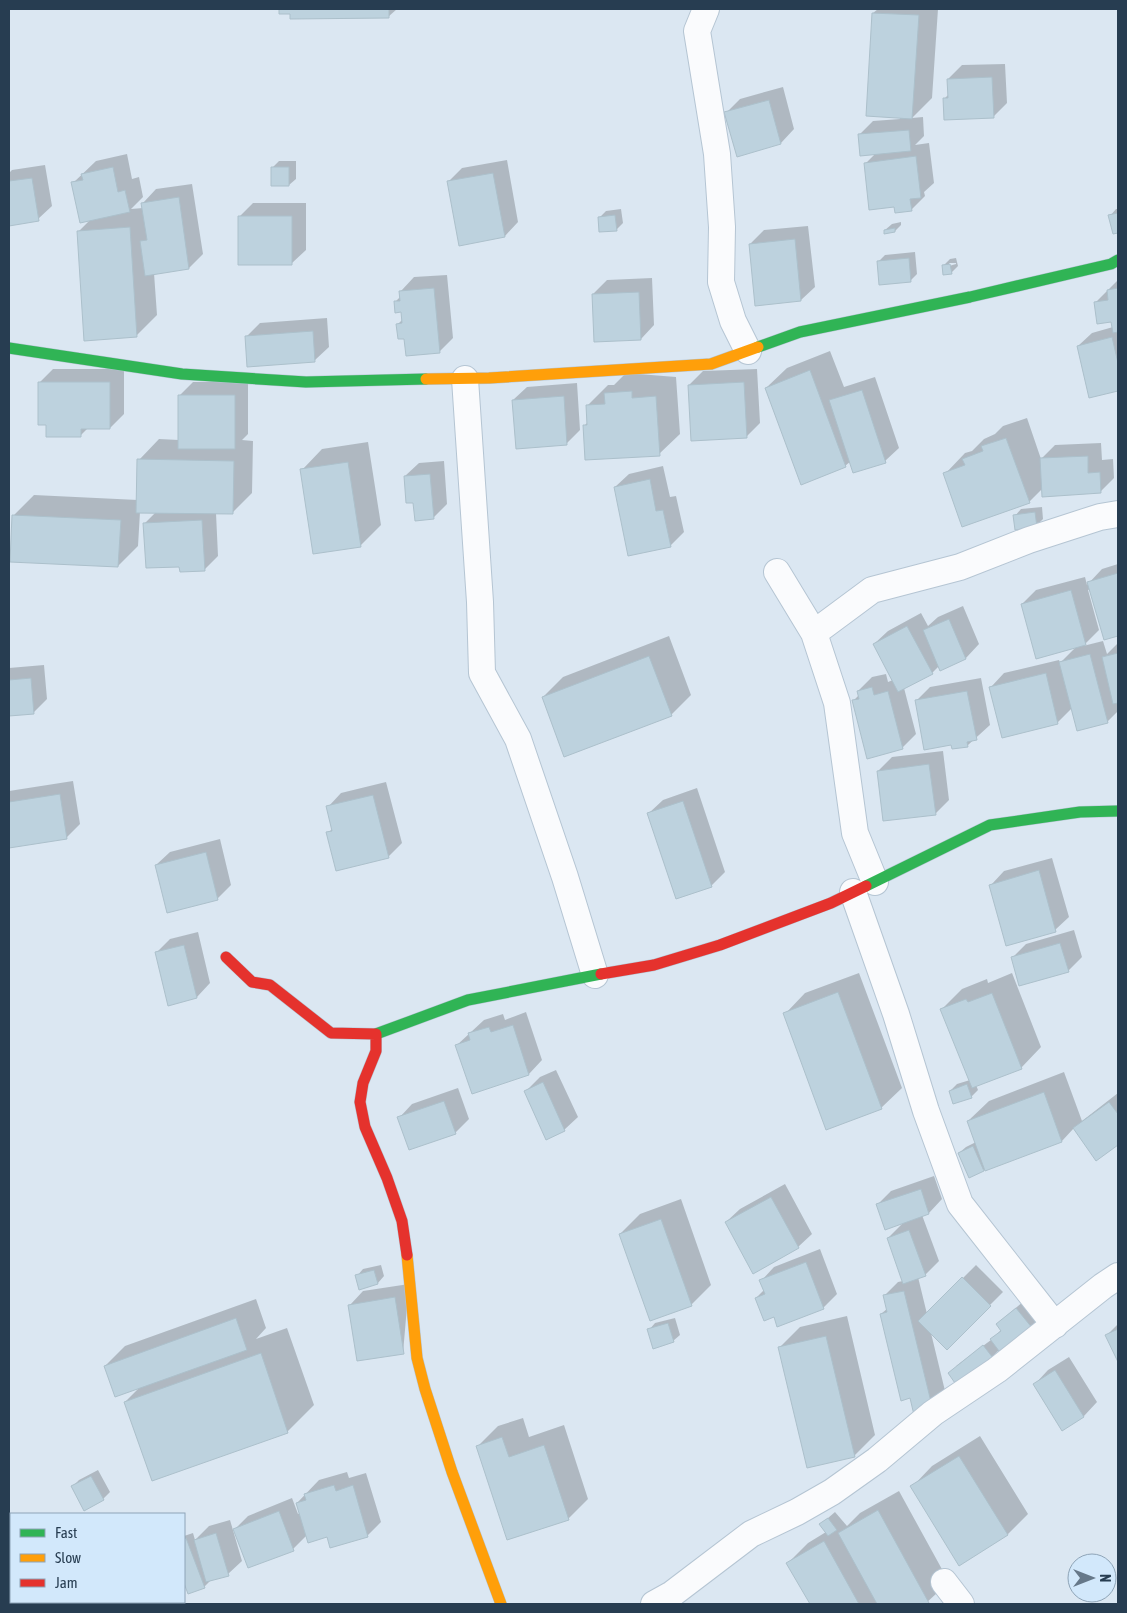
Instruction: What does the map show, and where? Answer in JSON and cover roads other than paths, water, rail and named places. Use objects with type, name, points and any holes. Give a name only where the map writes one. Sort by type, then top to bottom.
[{"type":"street","points":[[706,9],[697,31],[717,154],[722,227],[721,282],[733,321],[748,351]]},
{"type":"street","points":[[9,348],[182,374],[306,382],[465,379],[711,364],[800,332],[980,294],[1111,264],[1118,260]]},
{"type":"street","points":[[465,379],[480,602],[482,673],[518,739],[565,877],[594,975]]},
{"type":"street","points":[[814,633],[872,590],[960,567],[1029,540],[1100,517],[1118,514]]},
{"type":"street","points":[[777,572],[814,633],[837,703],[864,887],[896,1014],[926,1111],[960,1204],[1054,1325]]},
{"type":"street","points":[[226,957],[252,982],[270,986],[331,1034],[376,1034],[468,1000],[654,965],[720,945],[831,903],[990,825],[1080,812],[1118,811]]},
{"type":"street","points":[[376,1034],[376,1051],[363,1083],[360,1102],[365,1127],[387,1178],[402,1222],[418,1358],[425,1389],[452,1472],[501,1604]]},
{"type":"street","points":[[654,1604],[672,1594],[752,1534],[832,1492],[877,1460],[933,1413],[997,1370],[1118,1276]]},
{"type":"street","points":[[944,1582],[961,1604]]}]
